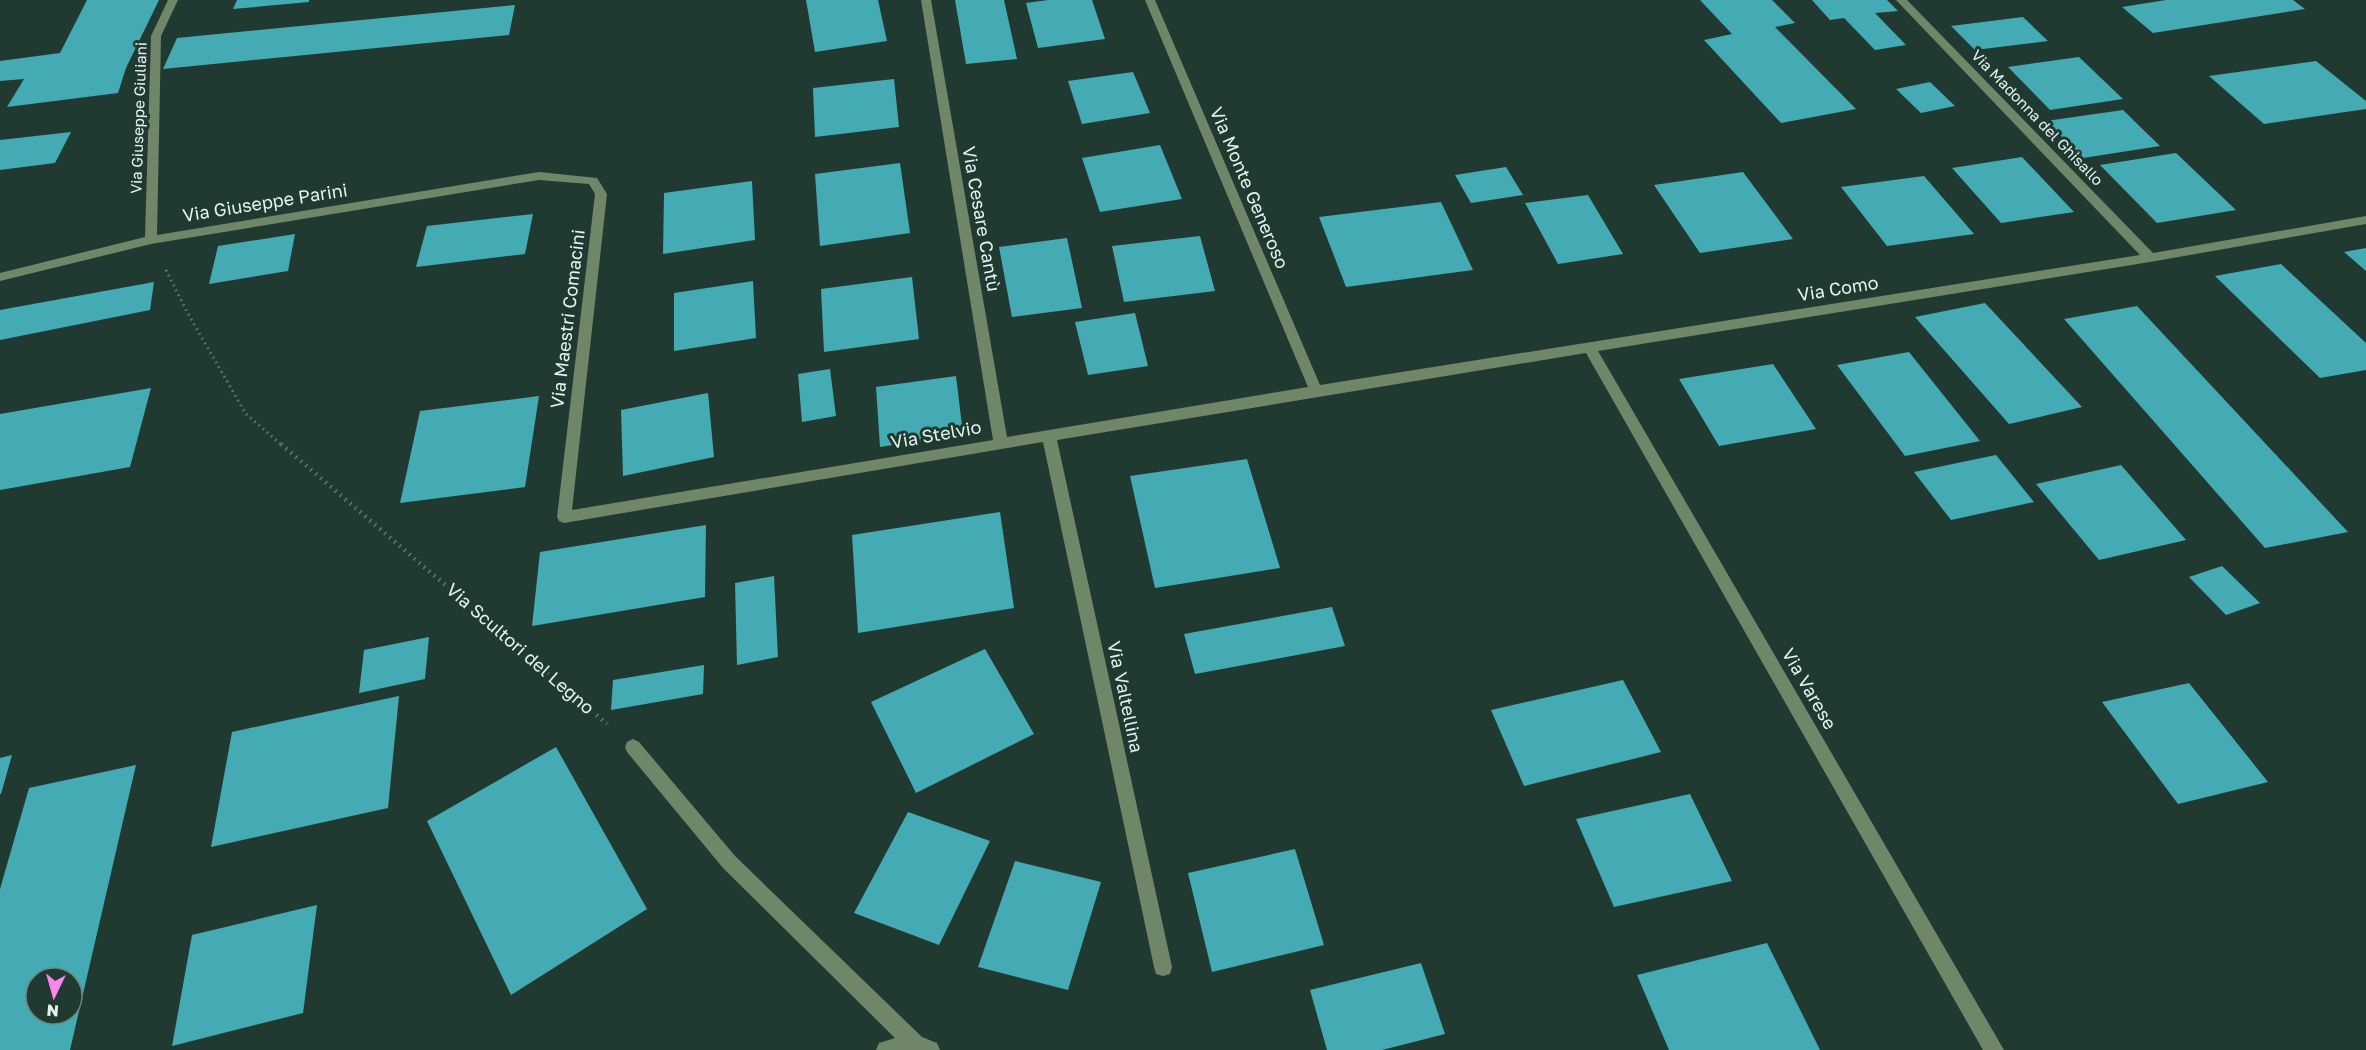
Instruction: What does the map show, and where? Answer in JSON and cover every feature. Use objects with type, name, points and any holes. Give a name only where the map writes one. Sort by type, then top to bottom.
[{"type":"street","name":"Via Giuseppe Giuliani","points":[[151,240],[156,36],[173,0]]},
{"type":"street","name":"Via Cesare Cantù","points":[[926,0],[1001,443]]},
{"type":"street","name":"Via Monte Generoso","points":[[1150,0],[1316,391]]},
{"type":"street","name":"Via Madonna del Ghisallo","points":[[1901,0],[2150,258]]},
{"type":"street","name":"Via Giuseppe Parini","points":[[0,277],[151,240],[538,176]]},
{"type":"street","name":"Via Maestri Comacini","points":[[538,176],[593,181],[601,194],[564,518]]},
{"type":"street","name":"Via Como","points":[[1316,391],[2150,258],[2366,220]]},
{"type":"street","name":"Via Varese","points":[[1589,347],[1994,1050]]},
{"type":"street","name":"Via Stelvio","points":[[564,518],[1316,391]]},
{"type":"street","name":"Via Valtellina","points":[[1049,435],[1163,967]]},
{"type":"street","points":[[633,747],[729,862],[922,1047]]},
{"type":"street","points":[[886,1050],[922,1047]]},
{"type":"path","name":"Via Scultori del Legno","points":[[151,240],[187,312],[246,414],[633,747]]},
{"type":"building","points":[[87,0],[159,0],[126,68],[118,93],[7,107],[24,79],[0,81],[0,61],[60,53]]},
{"type":"building","points":[[237,0],[309,0],[309,2],[233,9]]},
{"type":"building","points":[[806,0],[878,0],[887,41],[815,52]]},
{"type":"building","points":[[955,0],[1004,0],[1017,59],[966,64]]},
{"type":"building","points":[[1048,0],[1092,0],[1105,39],[1038,48],[1026,3]]},
{"type":"building","points":[[1700,0],[1772,0],[1795,23],[1775,27],[1856,109],[1781,123],[1704,40],[1732,34]]},
{"type":"building","points":[[1812,0],[1887,0],[1898,11],[1875,13],[1906,45],[1875,50],[1844,18],[1830,20]]},
{"type":"building","points":[[2166,0],[2293,0],[2305,9],[2153,33],[2122,7]]},
{"type":"building","points":[[515,5],[509,35],[163,69],[177,38]]},
{"type":"building","points":[[2023,17],[2048,41],[1975,50],[1951,26]]},
{"type":"building","points":[[2079,57],[2123,99],[2050,110],[2008,67]]},
{"type":"building","points":[[2316,61],[2366,101],[2366,109],[2264,124],[2209,76]]},
{"type":"building","points":[[1133,72],[1150,113],[1082,124],[1068,81]]},
{"type":"building","points":[[894,79],[899,127],[815,137],[813,88]]},
{"type":"building","points":[[1930,82],[1955,106],[1921,113],[1896,89]]},
{"type":"building","points":[[2123,110],[2160,146],[2083,158],[2046,121]]},
{"type":"building","points":[[71,132],[55,163],[0,170],[0,140]]},
{"type":"building","points":[[1160,145],[1182,199],[1100,212],[1082,158]]},
{"type":"building","points":[[2176,153],[2236,210],[2157,223],[2100,165]]},
{"type":"building","points":[[2022,157],[2074,212],[2001,223],[1952,168]]},
{"type":"building","points":[[900,163],[910,233],[820,246],[815,174]]},
{"type":"building","points":[[1506,167],[1523,195],[1471,203],[1455,175]]},
{"type":"building","points":[[1743,172],[1793,239],[1700,253],[1654,185]]},
{"type":"building","points":[[1924,176],[1974,234],[1887,246],[1841,187]]},
{"type":"building","points":[[752,181],[755,240],[663,254],[664,193]]},
{"type":"building","points":[[1588,195],[1623,254],[1558,264],[1525,203]]},
{"type":"building","points":[[1441,202],[1473,270],[1346,287],[1319,217]]},
{"type":"building","points":[[533,214],[525,254],[416,267],[427,226]]},
{"type":"building","points":[[295,234],[288,271],[209,284],[218,246]]},
{"type":"building","points":[[1200,236],[1215,291],[1124,302],[1112,246]]},
{"type":"building","points":[[1067,238],[1082,308],[1012,317],[999,247]]},
{"type":"building","points":[[2366,248],[2366,271],[2344,252]]},
{"type":"building","points":[[2281,264],[2366,343],[2366,370],[2320,378],[2215,276]]},
{"type":"building","points":[[912,277],[919,339],[824,352],[821,289]]},
{"type":"building","points":[[753,281],[756,338],[674,351],[674,293]]},
{"type":"building","points":[[154,282],[150,310],[0,340],[0,310]]},
{"type":"building","points":[[1985,303],[2082,407],[2009,424],[1915,317]]},
{"type":"building","points":[[2137,306],[2348,532],[2265,548],[2064,319]]},
{"type":"building","points":[[1135,313],[1148,366],[1088,375],[1075,322]]},
{"type":"building","points":[[1909,352],[1980,441],[1905,456],[1837,365]]},
{"type":"building","points":[[1773,364],[1816,429],[1719,446],[1679,379]]},
{"type":"building","points":[[830,369],[836,416],[802,422],[798,374]]},
{"type":"building","points":[[956,376],[963,434],[880,447],[876,387]]},
{"type":"building","points":[[151,388],[130,467],[0,490],[0,414]]},
{"type":"building","points":[[708,393],[714,457],[623,476],[621,410]]},
{"type":"building","points":[[539,396],[525,487],[400,503],[420,411]]},
{"type":"building","points":[[1996,455],[2034,502],[1951,520],[1914,472]]},
{"type":"building","points":[[1247,459],[1280,568],[1155,588],[1130,476]]},
{"type":"building","points":[[2121,465],[2186,540],[2099,560],[2036,484]]},
{"type":"building","points":[[1000,512],[1014,608],[858,633],[852,535]]},
{"type":"building","points":[[706,525],[705,597],[532,626],[540,552]]},
{"type":"building","points":[[2222,566],[2260,603],[2226,615],[2189,577]]},
{"type":"building","points":[[774,576],[778,657],[737,665],[735,583]]},
{"type":"building","points":[[1332,607],[1345,646],[1195,674],[1184,634]]},
{"type":"building","points":[[429,637],[425,679],[359,693],[364,650]]},
{"type":"building","points":[[985,649],[1034,734],[916,793],[871,702]]},
{"type":"building","points":[[704,665],[703,694],[611,710],[613,680]]},
{"type":"building","points":[[1623,680],[1661,752],[1524,786],[1491,710]]},
{"type":"building","points":[[2189,683],[2268,782],[2178,804],[2102,702]]},
{"type":"building","points":[[399,696],[388,808],[211,847],[232,732]]},
{"type":"building","points":[[556,747],[647,909],[511,995],[427,821]]},
{"type":"building","points":[[12,755],[1,794],[0,794],[0,758]]},
{"type":"building","points":[[136,765],[84,990],[84,966],[24,966],[24,1026],[76,1026],[70,1050],[0,1050],[0,889],[29,788]]},
{"type":"building","points":[[1690,794],[1732,881],[1614,907],[1576,819]]},
{"type":"building","points":[[908,812],[990,841],[939,945],[854,913]]},
{"type":"building","points":[[1295,849],[1324,945],[1212,972],[1188,873]]},
{"type":"building","points":[[1015,861],[1101,882],[1068,990],[978,967]]},
{"type":"building","points":[[317,905],[303,1013],[172,1046],[192,935]]},
{"type":"building","points":[[1767,943],[1820,1050],[1669,1050],[1637,975]]},
{"type":"building","points":[[1421,963],[1445,1034],[1382,1050],[1327,1050],[1310,990]]}]
